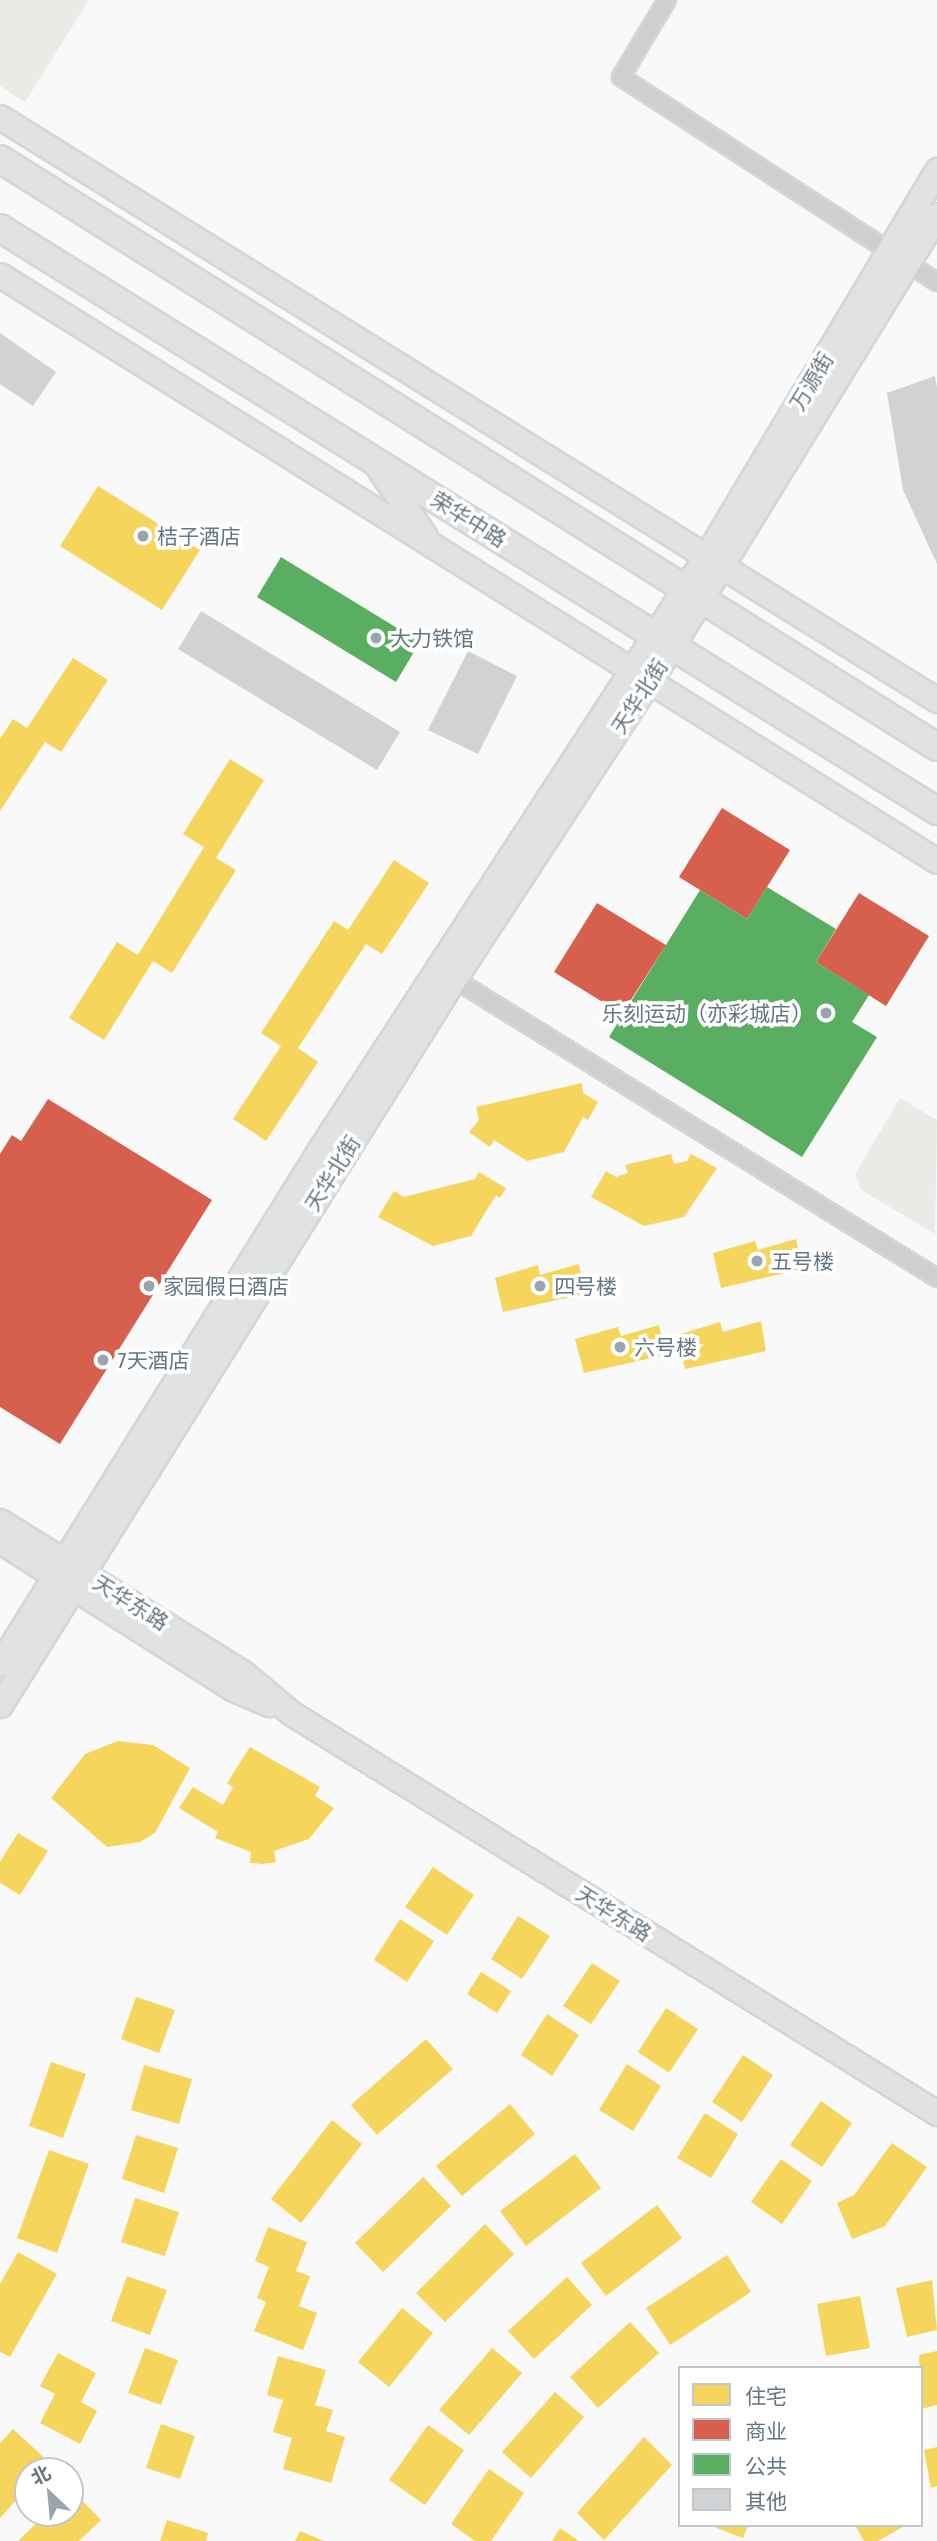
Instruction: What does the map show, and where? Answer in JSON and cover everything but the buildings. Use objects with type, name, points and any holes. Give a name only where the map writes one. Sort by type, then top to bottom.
[{"type":"main road","points":[[3,158],[692,595],[937,747]]},
{"type":"main road","name":"荣华中路","points":[[0,228],[937,811]]},
{"type":"street","points":[[667,0],[621,77],[937,282]]},
{"type":"street","points":[[0,117],[937,701]]},
{"type":"street","name":"万源街","points":[[662,640],[898,257],[937,170]]},
{"type":"street","name":"万源街","points":[[898,257],[937,215]]},
{"type":"street","points":[[0,275],[937,860]]},
{"type":"street","points":[[373,460],[430,544]]},
{"type":"street","name":"天华北街","points":[[0,1705],[69,1573],[320,1149],[629,668],[662,640]]},
{"type":"street","name":"天华北街","points":[[0,1664],[69,1573],[648,681],[662,640]]},
{"type":"street","points":[[454,979],[937,1278]]},
{"type":"street","name":"天华东路","points":[[0,1521],[69,1573]]},
{"type":"street","name":"天华东路","points":[[0,1541],[69,1573],[242,1672],[291,1713],[937,2113]]},
{"type":"shaded area","points":[[0,0],[89,0],[25,102],[0,86]]},
{"type":"shaded area","points":[[900,1098],[937,1120],[935,1234],[861,1190],[855,1174]]},
{"type":"place","name":"桔子酒店","points":[[143,536]]},
{"type":"place","name":"大力铁馆","points":[[376,638]]},
{"type":"place","name":"乐刻运动（亦彩城店）","points":[[826,1013]]},
{"type":"place","name":"五号楼","points":[[757,1261]]},
{"type":"place","name":"家园假日酒店","points":[[149,1286]]},
{"type":"place","name":"四号楼","points":[[540,1286]]},
{"type":"place","name":"六号楼","points":[[620,1347]]},
{"type":"place","name":"7天酒店","points":[[103,1360]]}]
